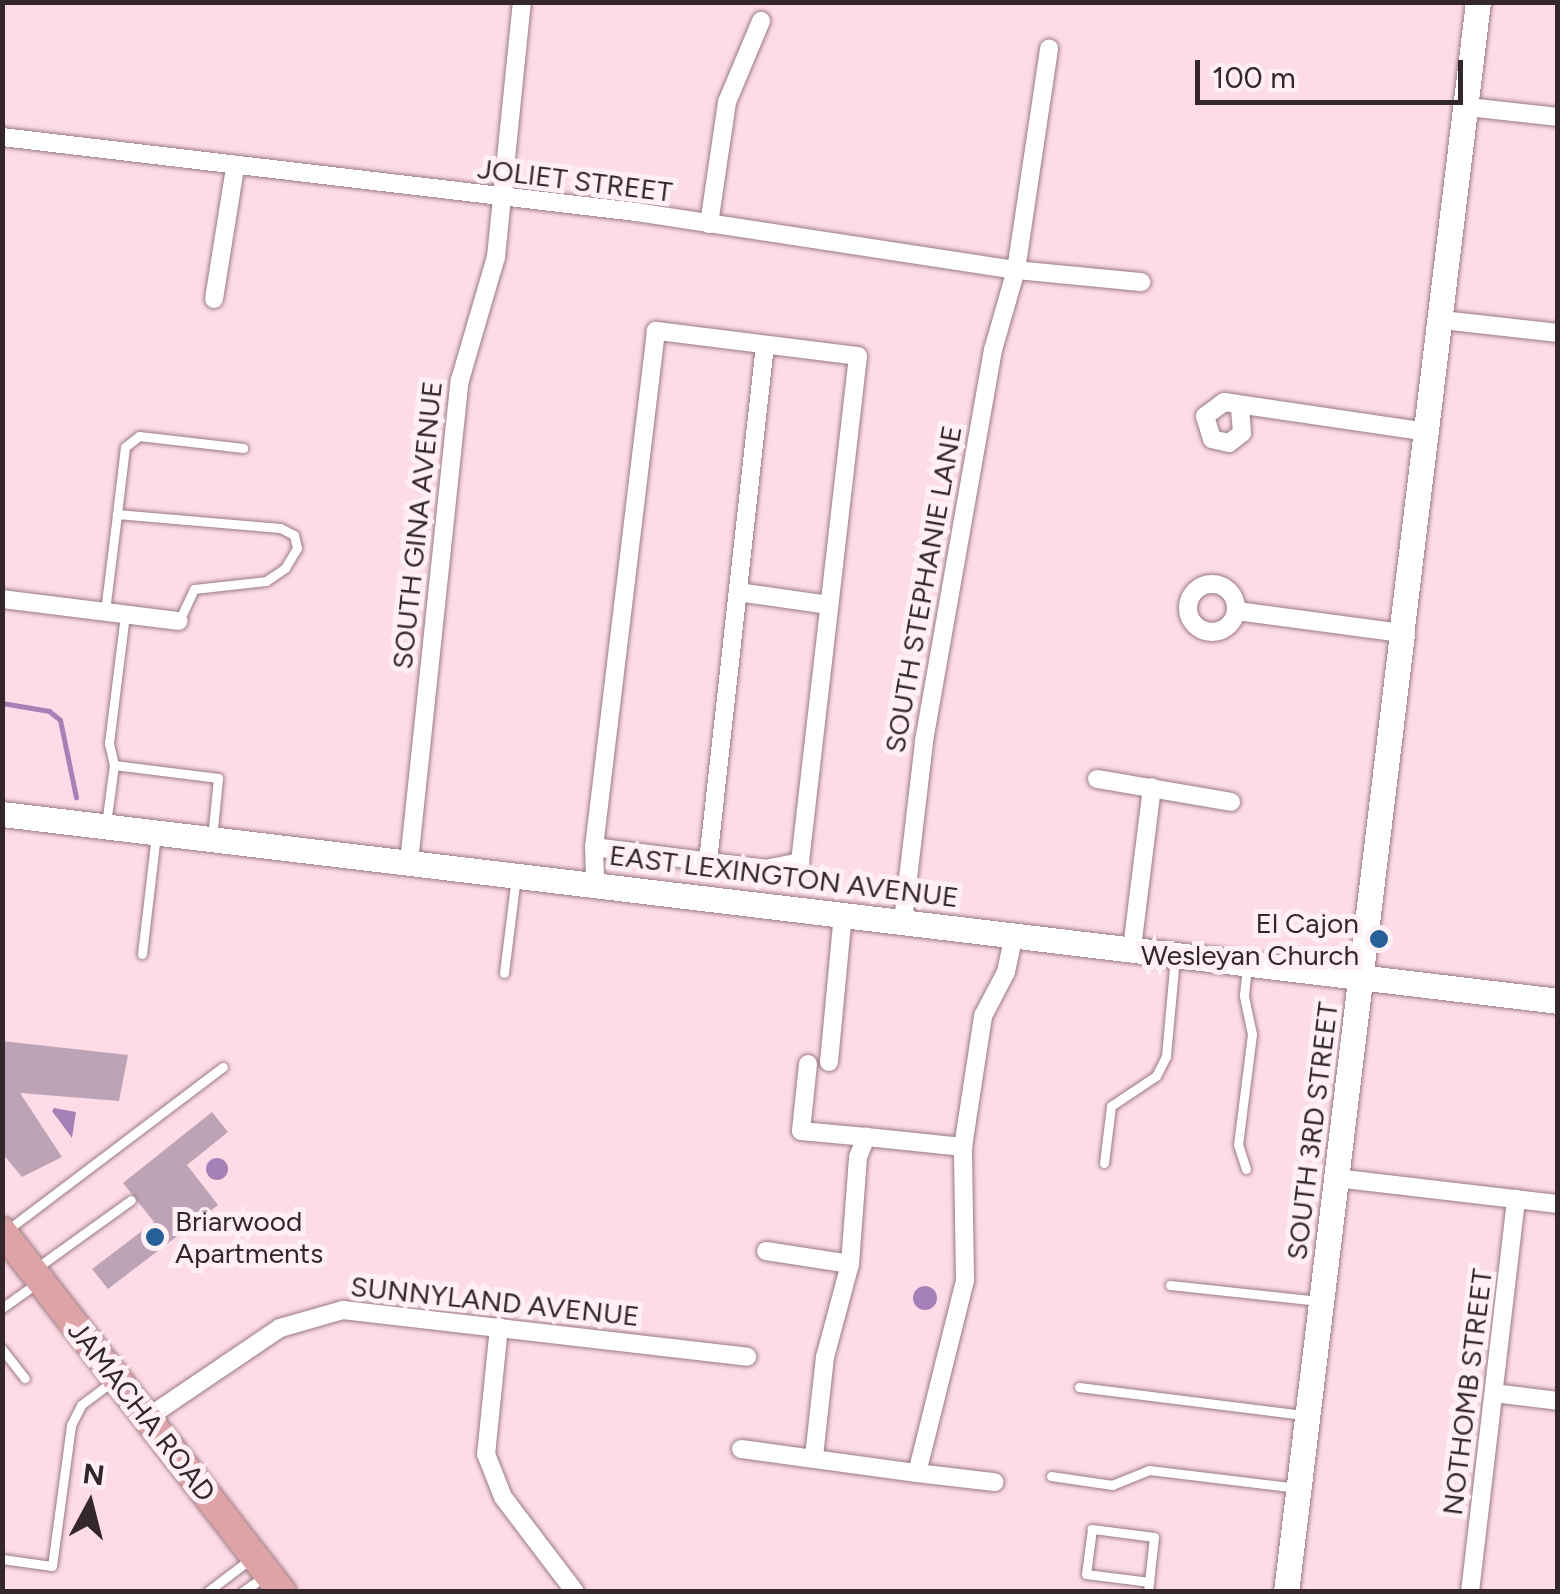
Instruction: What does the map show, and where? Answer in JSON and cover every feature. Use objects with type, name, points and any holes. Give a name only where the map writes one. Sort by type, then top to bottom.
[{"type":"main road","name":"JAMACHA ROAD","points":[[3,1232],[269,1574]]},
{"type":"street","name":"SOUTH GINA AVENUE","points":[[408,862],[460,380],[496,257],[499,198],[522,2]]},
{"type":"street","name":"SOUTH 3RD STREET","points":[[1286,1592],[1478,2]]},
{"type":"street","points":[[709,224],[727,102],[761,21]]},
{"type":"street","name":"SOUTH STEPHANIE LANE","points":[[903,921],[924,741],[993,350],[1016,270],[1050,48]]},
{"type":"street","points":[[1468,107],[1558,117]]},
{"type":"street","name":"JOLIET STREET","points":[[2,136],[709,224],[1016,270],[1140,282]]},
{"type":"street","points":[[214,300],[235,168]]},
{"type":"street","points":[[1442,320],[1558,332]]},
{"type":"street","points":[[594,847],[786,870],[800,862],[858,356],[656,331],[594,847],[595,883]]},
{"type":"street","points":[[708,861],[766,345]]},
{"type":"street","points":[[1240,408],[1428,432]]},
{"type":"street","points":[[738,592],[829,605]]},
{"type":"street","points":[[2,599],[179,621]]},
{"type":"street","points":[[1237,611],[1402,630]]},
{"type":"street","points":[[1096,779],[1231,802]]},
{"type":"street","points":[[1132,948],[1152,787]]},
{"type":"street","name":"EAST LEXINGTON AVENUE","points":[[2,814],[1558,1001]]},
{"type":"street","points":[[829,1062],[843,914]]},
{"type":"street","points":[[918,1473],[964,1280],[962,1147],[983,1016],[1006,972],[1014,936]]},
{"type":"street","points":[[808,1064],[800,1131],[962,1147]]},
{"type":"street","points":[[814,1458],[824,1357],[850,1264],[858,1157],[866,1138]]},
{"type":"street","points":[[1336,1178],[1558,1204]]},
{"type":"street","name":"NOTHOMB STREET","points":[[1470,1592],[1516,1199]]},
{"type":"street","points":[[766,1251],[850,1264]]},
{"type":"street","name":"SUNNYLAND AVENUE","points":[[147,1418],[280,1328],[317,1314],[374,1311],[747,1357]]},
{"type":"street","points":[[499,1328],[486,1454],[503,1497],[575,1592]]},
{"type":"street","points":[[1494,1393],[1558,1400]]},
{"type":"street","points":[[741,1450],[994,1482]]},
{"type":"lane","points":[[105,614],[125,447],[139,436],[243,448]]},
{"type":"lane","points":[[117,514],[280,528],[294,535],[297,548],[285,568],[245,586],[194,589],[179,621]]},
{"type":"lane","points":[[106,826],[114,765],[110,742],[125,615]]},
{"type":"lane","points":[[114,765],[218,778],[212,839]]},
{"type":"lane","points":[[142,954],[156,832]]},
{"type":"lane","points":[[504,973],[516,874]]},
{"type":"lane","points":[[1104,1164],[1111,1106],[1156,1076],[1166,1056],[1176,955]]},
{"type":"lane","points":[[1246,1169],[1238,1145],[1252,1034],[1244,996],[1248,963]]},
{"type":"lane","points":[[3,1232],[223,1066]]},
{"type":"lane","points":[[2,1308],[130,1200]]},
{"type":"lane","points":[[1170,1285],[1321,1302]]},
{"type":"lane","points":[[2,1349],[25,1378]]},
{"type":"lane","points":[[2,1559],[52,1566],[71,1425],[81,1405],[116,1378]]},
{"type":"lane","points":[[1079,1386],[1307,1416]]},
{"type":"lane","points":[[1051,1476],[1112,1485],[1149,1470],[1298,1488]]},
{"type":"lane","points":[[1092,1530],[1154,1537],[1148,1587],[1086,1574],[1092,1530]]},
{"type":"lane","points":[[207,1592],[269,1574]]},
{"type":"lane","points":[[242,1592],[269,1574]]},
{"type":"shaded area","points":[[54,1108],[76,1112],[72,1138],[52,1111]]},
{"type":"shaded area","points":[[217,1158],[225,1161],[225,1177],[217,1180],[209,1177],[206,1169],[209,1161]]},
{"type":"shaded area","points":[[925,1286],[934,1289],[934,1307],[925,1310],[916,1307],[913,1298],[916,1289]]},
{"type":"building","points":[[2,1041],[128,1055],[119,1101],[20,1093],[62,1157],[22,1177],[2,1153]]},
{"type":"building","points":[[212,1112],[228,1132],[187,1165],[218,1205],[108,1289],[92,1269],[154,1222],[123,1183]]},
{"type":"waterway","points":[[2,703],[49,711],[60,720],[76,797]]},
{"type":"place","name":"El Cajon Wesleyan Church","points":[[1379,939]]},
{"type":"place","name":"Briarwood Apartments","points":[[155,1237]]}]
